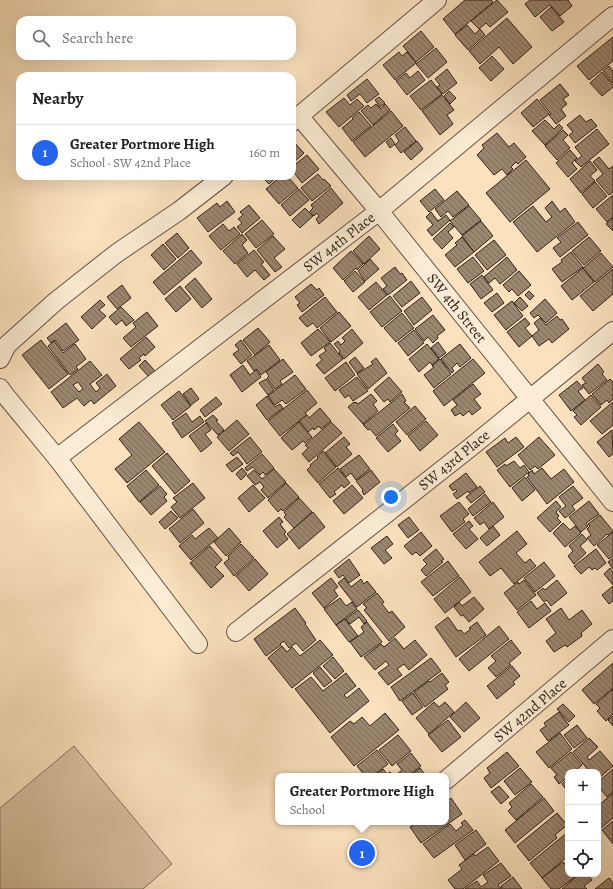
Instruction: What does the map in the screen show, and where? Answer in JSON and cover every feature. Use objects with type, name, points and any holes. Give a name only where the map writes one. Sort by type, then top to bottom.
[{"type":"street","points":[[296,119],[437,0]]},
{"type":"street","name":"SW 44th Place","points":[[57,458],[379,210],[613,16]]},
{"type":"street","name":"SW 4th Street","points":[[296,119],[379,210],[613,502]]},
{"type":"street","points":[[0,358],[7,345],[56,301],[117,253],[179,212],[219,180]]},
{"type":"street","name":"SW 43rd Place","points":[[236,632],[531,399],[613,331]]},
{"type":"street","points":[[0,388],[57,458],[198,644]]},
{"type":"street","name":"SW 42nd Place","points":[[449,777],[613,639]]},
{"type":"shaded area","points":[[74,746],[172,864],[143,889],[0,889],[0,808]]},
{"type":"building","points":[[465,0],[491,0],[493,2],[455,34],[443,19]]},
{"type":"building","points":[[497,0],[508,12],[490,27],[486,23],[479,29],[471,21]]},
{"type":"building","points":[[530,0],[568,0],[572,6],[560,16],[550,5],[535,17],[525,4]]},
{"type":"building","points":[[551,7],[564,22],[552,31],[540,17]]},
{"type":"building","points":[[507,18],[532,47],[513,64],[499,47],[480,64],[469,51]]},
{"type":"building","points":[[467,25],[475,34],[480,29],[485,35],[468,50],[455,35]]},
{"type":"building","points":[[421,31],[434,47],[416,62],[403,46]]},
{"type":"building","points":[[613,37],[613,61],[589,80],[577,66]]},
{"type":"building","points":[[436,48],[447,62],[428,78],[416,64]]},
{"type":"building","points":[[399,52],[402,56],[407,52],[416,63],[395,80],[383,65]]},
{"type":"building","points":[[492,56],[504,69],[491,81],[479,68]]},
{"type":"building","points":[[609,66],[613,71],[613,83],[603,71]]},
{"type":"building","points":[[447,69],[457,83],[443,94],[437,87],[440,85],[435,79]]},
{"type":"building","points":[[418,71],[425,80],[407,95],[396,81],[406,73],[410,78]]},
{"type":"building","points":[[602,72],[613,87],[602,96],[590,83]]},
{"type":"building","points":[[367,79],[379,94],[367,103],[360,94],[351,101],[347,95]]},
{"type":"building","points":[[431,80],[442,94],[421,110],[410,96]]},
{"type":"building","points":[[560,84],[569,95],[563,99],[567,104],[561,109],[566,116],[556,124],[549,115],[551,114],[540,100]]},
{"type":"building","points":[[449,91],[456,98],[450,104],[444,96]]},
{"type":"building","points":[[442,95],[454,110],[447,115],[453,124],[440,135],[422,111]]},
{"type":"building","points":[[379,97],[385,103],[380,107],[375,100]]},
{"type":"building","points":[[344,98],[350,105],[357,99],[364,106],[339,127],[326,112]]},
{"type":"building","points":[[537,99],[549,114],[533,127],[521,113]]},
{"type":"building","points":[[376,104],[381,109],[385,104],[390,110],[373,125],[361,111],[368,105],[371,108]]},
{"type":"building","points":[[391,111],[403,126],[365,157],[353,142]]},
{"type":"building","points":[[359,112],[371,126],[352,141],[342,128]]},
{"type":"building","points":[[580,115],[586,122],[591,119],[597,126],[575,143],[569,135],[573,132],[567,125]]},
{"type":"building","points":[[545,120],[554,129],[559,124],[563,128],[545,145],[532,131]]},
{"type":"building","points":[[405,127],[416,141],[401,153],[395,145],[399,141],[395,135]]},
{"type":"building","points":[[597,129],[609,144],[581,167],[575,161],[582,156],[575,147]]},
{"type":"building","points":[[563,130],[568,135],[563,140],[570,148],[557,160],[545,146]]},
{"type":"building","points":[[497,133],[509,147],[514,143],[526,157],[518,164],[516,162],[511,167],[513,169],[507,175],[502,169],[494,175],[477,155],[484,148],[482,145]]},
{"type":"building","points":[[391,138],[395,144],[390,148],[386,142]]},
{"type":"building","points":[[417,141],[423,149],[411,160],[404,152]]},
{"type":"building","points":[[296,144],[304,153],[296,160]]},
{"type":"building","points":[[570,150],[577,158],[572,163],[577,169],[568,177],[556,163]]},
{"type":"building","points":[[307,155],[319,169],[302,183],[296,175],[296,164]]},
{"type":"building","points":[[599,157],[609,169],[613,166],[613,192],[609,195],[596,180],[603,174],[593,162]]},
{"type":"building","points":[[526,160],[550,189],[510,222],[486,193]]},
{"type":"building","points":[[590,161],[597,170],[590,176],[595,181],[581,193],[570,179]]},
{"type":"building","points":[[318,174],[331,186],[312,201],[301,188]]},
{"type":"building","points":[[265,180],[274,180],[269,184]]},
{"type":"building","points":[[276,180],[291,180],[298,188],[279,204],[266,189]]},
{"type":"building","points":[[595,182],[607,196],[593,208],[582,194]]},
{"type":"building","points":[[331,188],[343,203],[319,224],[316,219],[319,216],[317,213],[314,216],[310,211],[313,208],[311,205]]},
{"type":"building","points":[[299,189],[309,200],[290,216],[281,205]]},
{"type":"building","points":[[435,189],[444,200],[429,212],[420,201]]},
{"type":"building","points":[[457,191],[469,205],[453,217],[448,211],[441,217],[435,209]]},
{"type":"building","points":[[613,195],[613,217],[607,222],[596,209]]},
{"type":"building","points":[[227,201],[235,212],[208,232],[197,218],[217,203],[220,207]]},
{"type":"building","points":[[552,201],[560,212],[565,208],[575,222],[537,252],[513,222],[533,206],[546,222],[552,217],[545,208]]},
{"type":"building","points":[[249,205],[260,218],[242,233],[237,227],[242,223],[238,219],[243,215],[240,212]]},
{"type":"building","points":[[469,206],[481,220],[462,235],[450,221]]},
{"type":"building","points":[[305,208],[313,216],[300,228],[292,220]]},
{"type":"building","points":[[431,212],[438,221],[446,215],[450,220],[432,236],[427,230],[433,225],[426,217]]},
{"type":"building","points":[[613,218],[613,231],[606,224]]},
{"type":"building","points":[[262,220],[274,234],[256,248],[245,234]]},
{"type":"building","points":[[481,221],[493,236],[474,252],[462,236]]},
{"type":"building","points":[[578,222],[588,235],[560,257],[553,248],[561,242],[557,238]]},
{"type":"building","points":[[450,223],[454,227],[448,232],[453,238],[442,249],[433,239]]},
{"type":"building","points":[[223,224],[229,231],[234,227],[240,234],[221,250],[209,236]]},
{"type":"building","points":[[177,233],[189,248],[178,258],[165,243]]},
{"type":"building","points":[[242,234],[247,240],[242,245],[248,253],[235,264],[223,251]]},
{"type":"building","points":[[273,236],[285,249],[274,258],[282,267],[275,272],[257,250]]},
{"type":"building","points":[[369,236],[380,249],[364,264],[353,251]]},
{"type":"building","points":[[462,237],[474,252],[455,267],[445,255],[457,245],[455,243]]},
{"type":"building","points":[[589,237],[601,251],[584,265],[572,251]]},
{"type":"building","points":[[494,240],[506,255],[487,270],[475,255]]},
{"type":"building","points":[[163,244],[176,259],[164,270],[151,255]]},
{"type":"building","points":[[191,250],[202,263],[164,295],[153,282]]},
{"type":"building","points":[[254,250],[264,262],[261,264],[270,275],[264,280],[255,270],[247,277],[237,264]]},
{"type":"building","points":[[351,251],[363,264],[357,270],[356,268],[343,280],[333,268]]},
{"type":"building","points":[[571,252],[583,267],[562,282],[552,269],[562,262],[561,260]]},
{"type":"building","points":[[601,253],[613,267],[595,282],[583,268]]},
{"type":"building","points":[[473,257],[484,271],[468,283],[457,269]]},
{"type":"building","points":[[507,257],[517,270],[500,284],[495,278],[489,283],[484,277]]},
{"type":"building","points":[[370,259],[379,269],[365,281],[358,271]]},
{"type":"building","points":[[395,267],[407,280],[388,295],[383,289],[387,286],[381,278]]},
{"type":"building","points":[[583,268],[594,282],[572,300],[561,286]]},
{"type":"building","points":[[613,269],[613,294],[593,311],[580,296]]},
{"type":"building","points":[[355,271],[365,282],[353,292],[344,281]]},
{"type":"building","points":[[519,271],[531,285],[518,296],[512,289],[509,292],[503,285]]},
{"type":"building","points":[[482,275],[493,290],[481,299],[470,284]]},
{"type":"building","points":[[195,278],[212,299],[202,308],[185,287]]},
{"type":"building","points":[[411,281],[420,293],[402,307],[393,296]]},
{"type":"building","points":[[376,282],[387,295],[369,310],[358,297]]},
{"type":"building","points":[[311,284],[317,290],[319,288],[324,295],[302,312],[297,305],[300,303],[295,297]]},
{"type":"building","points":[[122,285],[131,298],[117,309],[107,297]]},
{"type":"building","points":[[180,286],[191,299],[176,312],[165,299]]},
{"type":"building","points":[[529,291],[534,296],[530,300],[525,295]]},
{"type":"building","points":[[497,293],[504,303],[492,312],[484,303]]},
{"type":"building","points":[[390,296],[402,311],[382,327],[370,312]]},
{"type":"building","points":[[325,297],[337,312],[317,328],[313,323],[307,327],[299,318]]},
{"type":"building","points":[[422,297],[432,310],[414,325],[404,311]]},
{"type":"building","points":[[520,297],[528,306],[522,311],[514,303]]},
{"type":"building","points":[[545,299],[557,313],[546,323],[538,315],[534,318],[530,313]]},
{"type":"building","points":[[100,300],[105,305],[99,310],[106,316],[92,329],[81,317]]},
{"type":"building","points":[[512,301],[523,316],[506,330],[494,315]]},
{"type":"building","points":[[121,307],[134,320],[126,326],[122,320],[116,325],[109,317]]},
{"type":"building","points":[[147,312],[158,326],[131,347],[123,338],[136,327],[133,323]]},
{"type":"building","points":[[339,312],[351,326],[331,342],[320,328]]},
{"type":"building","points":[[402,313],[414,328],[396,342],[384,328]]},
{"type":"building","points":[[433,315],[445,330],[437,336],[438,338],[433,343],[428,337],[424,341],[415,329]]},
{"type":"building","points":[[557,316],[560,320],[562,319],[569,329],[552,343],[549,339],[539,346],[532,336],[539,330],[534,323],[540,318],[546,325]]},
{"type":"building","points":[[525,318],[530,324],[525,328],[532,336],[519,347],[507,332]]},
{"type":"building","points":[[66,323],[79,340],[63,351],[55,340],[51,343],[47,338]]},
{"type":"building","points":[[258,328],[270,342],[255,355],[243,340]]},
{"type":"building","points":[[318,329],[330,342],[311,356],[301,343]]},
{"type":"building","points":[[352,329],[363,343],[344,359],[334,344],[338,341],[341,345],[345,341],[342,338]]},
{"type":"building","points":[[414,330],[424,343],[408,356],[398,343]]},
{"type":"building","points":[[146,337],[155,347],[145,356],[144,354],[139,358],[141,360],[129,369],[120,359]]},
{"type":"building","points":[[41,340],[68,374],[49,389],[22,355]]},
{"type":"building","points":[[241,340],[252,355],[241,364],[233,354],[239,350],[235,345]]},
{"type":"building","points":[[54,341],[63,353],[75,344],[86,359],[76,367],[78,369],[70,375],[48,346]]},
{"type":"building","points":[[438,342],[446,353],[439,358],[431,348]]},
{"type":"building","points":[[330,343],[343,359],[324,374],[316,365],[322,360],[319,356],[326,351],[324,348]]},
{"type":"building","points":[[427,344],[439,359],[432,365],[430,362],[419,372],[409,359]]},
{"type":"building","points":[[460,344],[471,358],[460,367],[457,363],[452,368],[454,371],[452,373],[441,359]]},
{"type":"building","points":[[269,345],[280,360],[261,375],[257,369],[254,371],[247,361]]},
{"type":"building","points":[[355,357],[364,368],[357,373],[349,362]]},
{"type":"building","points":[[376,358],[387,373],[368,389],[357,374],[373,364],[371,362]]},
{"type":"building","points":[[283,359],[293,372],[280,381],[282,384],[275,389],[267,378],[269,376],[266,372]]},
{"type":"building","points":[[440,359],[451,374],[434,388],[424,375],[434,367],[432,366]]},
{"type":"building","points":[[473,359],[485,373],[444,406],[433,391]]},
{"type":"building","points":[[145,360],[155,371],[149,377],[139,366]]},
{"type":"building","points":[[90,361],[102,375],[90,384],[96,392],[100,388],[96,383],[107,374],[116,386],[94,404],[91,400],[84,406],[77,398],[63,408],[51,392]],"holes":[[[78,382],[83,389],[79,392],[73,385]]]},
{"type":"building","points":[[346,362],[355,375],[335,391],[325,378]]},
{"type":"building","points":[[598,364],[604,372],[602,374],[607,380],[589,394],[582,385],[586,383],[582,378]]},
{"type":"building","points":[[243,365],[250,375],[256,370],[261,377],[242,392],[230,375]]},
{"type":"building","points":[[295,375],[306,389],[286,404],[282,400],[275,405],[268,396]]},
{"type":"building","points":[[357,377],[368,391],[353,401],[349,395],[345,398],[339,390]]},
{"type":"building","points":[[389,377],[402,392],[390,402],[388,399],[384,402],[374,390]]},
{"type":"building","points":[[266,379],[274,390],[268,395],[259,383]]},
{"type":"building","points":[[610,379],[613,382],[613,399],[609,403],[607,400],[601,405],[592,394]]},
{"type":"building","points":[[577,381],[583,388],[578,391],[585,400],[571,411],[559,395]]},
{"type":"building","points":[[473,384],[481,394],[474,399],[481,408],[472,415],[469,411],[463,416],[460,413],[455,416],[451,410],[457,405],[453,400]]},
{"type":"building","points":[[191,388],[199,399],[191,405],[183,394]]},
{"type":"building","points":[[307,390],[317,403],[305,413],[307,415],[280,436],[268,421]]},
{"type":"building","points":[[179,391],[191,406],[173,420],[161,405]]},
{"type":"building","points":[[371,394],[377,401],[373,404],[378,411],[363,424],[348,407],[354,402],[358,404]]},
{"type":"building","points":[[402,394],[406,401],[404,402],[410,408],[376,436],[370,429],[368,430],[363,425]]},
{"type":"building","points":[[591,395],[601,407],[581,425],[574,417],[577,415],[573,411]]},
{"type":"building","points":[[267,396],[275,407],[280,404],[283,408],[267,420],[256,405]]},
{"type":"building","points":[[216,397],[222,404],[205,417],[200,410]]},
{"type":"building","points":[[613,402],[613,425],[602,434],[590,421]]},
{"type":"building","points":[[415,406],[426,419],[407,435],[396,422]]},
{"type":"building","points":[[320,408],[331,421],[321,429],[319,426],[308,432],[299,421],[307,415],[309,418]]},
{"type":"building","points":[[186,413],[192,422],[200,416],[204,422],[182,438],[172,423]]},
{"type":"building","points":[[213,415],[224,430],[218,435],[205,421]]},
{"type":"building","points":[[237,420],[249,434],[229,451],[217,437]]},
{"type":"building","points":[[426,421],[438,435],[420,451],[408,436]]},
{"type":"building","points":[[139,422],[165,452],[127,483],[115,469],[132,455],[119,439]]},
{"type":"building","points":[[299,422],[312,437],[305,443],[303,441],[292,450],[281,438]]},
{"type":"building","points":[[331,422],[342,433],[309,462],[302,454],[308,448],[305,445]]},
{"type":"building","points":[[206,423],[211,430],[205,434],[212,443],[201,452],[189,436]]},
{"type":"building","points":[[393,424],[398,431],[395,434],[401,441],[388,452],[376,438]]},
{"type":"building","points":[[612,430],[613,454],[609,457],[597,442]]},
{"type":"building","points":[[250,437],[262,452],[247,464],[238,452],[233,456],[230,453]]},
{"type":"building","points":[[344,437],[350,444],[346,447],[352,454],[337,467],[325,453]]},
{"type":"building","points":[[516,437],[524,447],[497,467],[486,452],[505,438],[508,443]]},
{"type":"building","points":[[539,437],[555,455],[538,469],[535,466],[530,470],[518,455]]},
{"type":"building","points":[[323,451],[336,467],[318,483],[307,470]]},
{"type":"building","points":[[167,453],[190,481],[175,494],[152,466]]},
{"type":"building","points":[[262,454],[274,468],[265,475],[263,472],[260,475],[253,467],[247,471],[245,468]]},
{"type":"building","points":[[359,455],[370,469],[356,480],[351,473],[346,477],[340,469]]},
{"type":"building","points":[[237,457],[243,464],[232,472],[226,465]]},
{"type":"building","points":[[514,461],[520,468],[524,465],[529,472],[510,487],[497,470],[505,464],[506,466]]},
{"type":"building","points":[[242,468],[247,474],[241,480],[236,474]]},
{"type":"building","points":[[338,468],[350,483],[344,488],[342,485],[334,492],[336,494],[330,498],[319,484]]},
{"type":"building","points":[[542,468],[551,479],[564,469],[574,482],[547,504],[527,477],[532,470],[534,474]]},
{"type":"building","points":[[274,469],[286,482],[268,498],[261,490],[264,487],[260,482],[255,485],[247,476],[254,470],[262,479]]},
{"type":"building","points":[[146,470],[159,485],[139,502],[127,486]]},
{"type":"building","points":[[371,470],[380,482],[364,495],[363,490],[356,481]]},
{"type":"building","points":[[466,473],[477,487],[469,493],[468,491],[457,499],[453,494],[457,491],[455,489],[453,491],[449,486]]},
{"type":"building","points":[[525,477],[535,490],[522,501],[512,488]]},
{"type":"building","points":[[193,483],[205,498],[180,518],[171,507],[177,502],[173,498]]},
{"type":"building","points":[[286,483],[299,497],[283,511],[281,509],[278,512],[268,500]]},
{"type":"building","points":[[253,485],[265,498],[249,512],[238,498]]},
{"type":"building","points":[[352,485],[363,498],[344,514],[333,501]]},
{"type":"building","points":[[160,486],[167,494],[164,497],[167,501],[151,515],[140,502]]},
{"type":"building","points":[[480,486],[485,492],[471,503],[466,497]]},
{"type":"building","points":[[573,486],[583,498],[572,506],[575,510],[565,518],[559,511],[566,506],[559,497]]},
{"type":"building","points":[[485,494],[491,502],[473,516],[468,509]]},
{"type":"building","points":[[299,498],[312,512],[294,528],[284,517],[286,515],[284,512]]},
{"type":"building","points":[[556,501],[561,507],[556,512],[559,516],[557,518],[561,522],[550,532],[537,518]]},
{"type":"building","points":[[589,501],[599,514],[586,523],[588,526],[581,532],[569,517]]},
{"type":"building","points":[[459,502],[469,514],[463,519],[465,522],[452,532],[440,516]]},
{"type":"building","points":[[493,502],[504,517],[489,529],[484,522],[480,525],[474,518]]},
{"type":"building","points":[[193,509],[204,523],[180,543],[169,529]]},
{"type":"building","points":[[171,511],[178,518],[165,529],[159,522]]},
{"type":"building","points":[[313,512],[325,527],[299,549],[287,534]]},
{"type":"building","points":[[600,515],[613,531],[608,535],[607,534],[594,546],[587,538],[591,535],[587,529],[590,526],[588,524]]},
{"type":"building","points":[[279,517],[283,522],[280,524],[286,532],[284,534],[288,539],[277,548],[263,531]]},
{"type":"building","points":[[409,517],[419,530],[408,538],[398,525]]},
{"type":"building","points":[[469,521],[473,526],[469,529],[478,539],[466,549],[453,534]]},
{"type":"building","points":[[563,523],[570,530],[575,526],[581,533],[565,547],[553,533]]},
{"type":"building","points":[[493,526],[500,535],[487,546],[480,538]]},
{"type":"building","points":[[209,528],[218,538],[191,560],[179,546],[192,535],[195,539]]},
{"type":"building","points":[[229,528],[241,542],[226,556],[214,542]]},
{"type":"building","points":[[517,531],[527,544],[516,553],[525,563],[530,559],[536,566],[514,584],[501,568],[490,576],[479,562]]},
{"type":"building","points":[[421,532],[432,546],[420,556],[416,552],[412,555],[404,546]]},
{"type":"building","points":[[613,532],[613,556],[609,559],[597,545]]},
{"type":"building","points":[[582,534],[587,540],[580,546],[586,553],[574,564],[568,556],[573,551],[569,546]]},
{"type":"building","points":[[387,536],[393,544],[385,550],[392,558],[384,564],[371,548]]},
{"type":"building","points":[[241,544],[254,558],[234,576],[224,563],[229,559],[228,556]]},
{"type":"building","points":[[210,546],[222,560],[215,567],[224,576],[211,588],[190,563]]},
{"type":"building","points":[[436,549],[444,559],[441,561],[443,562],[426,576],[421,570],[427,564],[423,560]]},
{"type":"building","points":[[596,549],[606,563],[597,570],[595,568],[592,570],[589,567],[581,574],[574,566]]},
{"type":"building","points":[[613,558],[613,569],[608,562]]},
{"type":"building","points":[[255,559],[268,574],[249,591],[236,576]]},
{"type":"building","points":[[349,559],[360,575],[349,583],[343,575],[339,578],[334,571]]},
{"type":"building","points":[[448,561],[459,576],[433,596],[421,582]]},
{"type":"building","points":[[544,562],[555,576],[535,592],[524,578]]},
{"type":"building","points":[[610,568],[613,572],[613,585],[604,574]]},
{"type":"building","points":[[460,577],[471,592],[445,613],[434,599]]},
{"type":"building","points":[[331,578],[338,587],[334,590],[338,596],[324,608],[312,593]]},
{"type":"building","points":[[344,578],[351,587],[361,579],[364,584],[367,581],[376,592],[357,607],[338,583]]},
{"type":"building","points":[[524,580],[536,595],[517,610],[504,593],[518,582],[519,584]]},
{"type":"building","points":[[557,580],[567,593],[551,606],[547,600],[544,602],[537,593],[543,588],[545,590]]},
{"type":"building","points":[[613,586],[613,601],[609,604],[602,595]]},
{"type":"building","points":[[377,593],[384,602],[382,604],[389,613],[392,611],[405,627],[389,641],[364,610],[367,608],[363,604]]},
{"type":"building","points":[[474,597],[484,609],[469,622],[463,615],[461,616],[454,607],[459,602],[462,606]]},
{"type":"building","points":[[340,598],[346,606],[352,602],[357,609],[336,625],[324,609]]},
{"type":"building","points":[[531,601],[537,609],[545,603],[551,611],[529,628],[517,612]]},
{"type":"building","points":[[295,608],[316,640],[303,651],[296,643],[289,648],[284,641],[266,656],[254,639]]},
{"type":"building","points":[[561,608],[569,620],[582,610],[592,624],[581,633],[582,636],[567,647],[565,645],[554,652],[546,641],[556,633],[546,619]]},
{"type":"building","points":[[358,610],[367,621],[364,624],[359,617],[350,624],[346,619]]},
{"type":"building","points":[[448,617],[458,631],[461,630],[464,634],[477,622],[486,635],[456,657],[435,627]]},
{"type":"building","points":[[345,619],[358,636],[349,642],[336,625]]},
{"type":"building","points":[[367,622],[382,642],[361,657],[350,642],[364,632],[361,627]]},
{"type":"building","points":[[499,626],[509,639],[469,671],[459,659]]},
{"type":"building","points":[[395,638],[404,649],[415,640],[427,655],[409,670],[404,664],[397,669],[402,675],[388,685],[378,673],[389,665],[386,661],[375,670],[364,657],[381,644],[384,647]]},
{"type":"building","points":[[320,640],[333,655],[292,688],[268,658],[282,646],[287,652],[292,647],[300,656]]},
{"type":"building","points":[[511,640],[521,653],[509,663],[511,665],[496,677],[488,668],[496,661],[491,656]]},
{"type":"building","points":[[333,657],[344,671],[335,679],[323,666]]},
{"type":"building","points":[[431,658],[441,671],[400,701],[391,687]]},
{"type":"building","points":[[613,663],[613,688],[594,704],[582,690]]},
{"type":"building","points":[[512,666],[520,676],[513,682],[515,684],[497,699],[487,686]]},
{"type":"building","points":[[320,667],[332,681],[324,687],[313,673]]},
{"type":"building","points":[[346,673],[356,686],[344,695],[347,698],[359,688],[369,701],[330,733],[295,689],[311,677],[323,691]]},
{"type":"building","points":[[442,673],[449,682],[445,685],[448,689],[425,707],[414,692]]},
{"type":"building","points":[[613,689],[613,714],[606,721],[597,711],[600,708],[596,704]]},
{"type":"building","points":[[413,693],[423,707],[412,715],[402,701]]},
{"type":"building","points":[[434,702],[439,707],[445,702],[454,712],[429,734],[416,718]]},
{"type":"building","points":[[466,702],[480,718],[464,732],[450,717]]},
{"type":"building","points":[[563,704],[575,716],[569,722],[557,709]]},
{"type":"building","points":[[559,712],[569,725],[548,741],[540,730],[546,726],[544,723]]},
{"type":"building","points":[[385,713],[399,730],[354,766],[331,737],[350,721],[354,724],[362,717],[370,726]]},
{"type":"building","points":[[613,716],[613,726],[608,720]]},
{"type":"building","points":[[448,720],[461,737],[442,752],[428,735]]},
{"type":"building","points":[[577,725],[587,738],[574,748],[564,735]]},
{"type":"building","points":[[560,733],[572,749],[549,768],[536,752]]},
{"type":"building","points":[[398,735],[411,751],[392,766],[379,750]]},
{"type":"building","points":[[589,738],[598,747],[587,757],[589,760],[600,751],[613,766],[601,776],[601,769],[587,769],[573,752]]},
{"type":"building","points":[[377,750],[388,764],[377,773],[363,773],[357,766]]},
{"type":"building","points":[[507,752],[519,766],[491,788],[484,778],[490,773],[487,768]]},
{"type":"building","points":[[571,752],[582,765],[577,769],[565,769],[565,779],[559,784],[554,777],[557,775],[551,768]]},
{"type":"building","points":[[411,753],[421,766],[412,773],[398,773],[402,770],[397,764]]},
{"type":"building","points":[[420,768],[424,773],[414,773]]},
{"type":"building","points":[[520,768],[532,782],[515,795],[504,781]]},
{"type":"building","points":[[383,769],[386,773],[378,773]]},
{"type":"building","points":[[613,769],[613,792],[607,797],[601,790],[601,779]]},
{"type":"building","points":[[531,784],[543,797],[516,820],[508,811],[512,807],[509,803]]},
{"type":"building","points":[[499,786],[509,797],[501,804],[491,792]]},
{"type":"building","points":[[613,793],[613,818],[601,828],[601,805]]},
{"type":"building","points":[[451,798],[462,814],[449,823],[449,800]]},
{"type":"building","points":[[544,798],[554,811],[515,843],[505,830]]},
{"type":"building","points":[[557,813],[565,823],[565,827],[555,835],[557,838],[529,861],[517,846]]},
{"type":"building","points":[[465,820],[473,830],[434,858],[423,844],[450,824],[456,831],[463,825],[461,823]]},
{"type":"building","points":[[613,821],[613,844],[602,830]]},
{"type":"building","points":[[413,825],[446,825],[421,843],[410,827]]},
{"type":"building","points":[[476,830],[486,844],[465,860],[455,845]]},
{"type":"building","points":[[565,834],[565,859],[542,878],[530,863]]},
{"type":"building","points":[[488,847],[499,861],[463,889],[455,889],[448,880],[462,869],[459,865],[474,854],[475,856]]},
{"type":"building","points":[[563,862],[565,864],[565,877],[575,877],[559,889],[551,889],[542,878]]},
{"type":"building","points":[[501,863],[511,876],[498,885],[501,888],[465,889],[477,881],[481,887],[488,882],[483,875]]},
{"type":"building","points":[[513,877],[522,889],[501,889],[501,886]]},
{"type":"building","points":[[576,877],[590,877],[592,880],[584,886],[587,889],[562,889]]},
{"type":"building","points":[[609,878],[613,883],[613,889],[595,889]]},
{"type":"place","name":"Greater Portmore High","points":[[362,853]]}]
